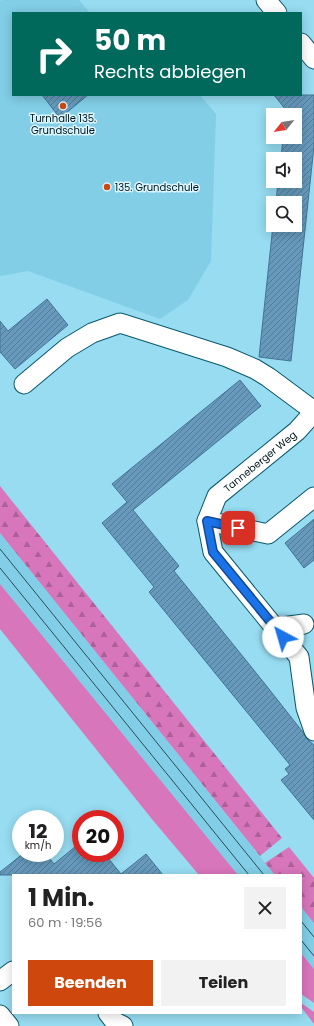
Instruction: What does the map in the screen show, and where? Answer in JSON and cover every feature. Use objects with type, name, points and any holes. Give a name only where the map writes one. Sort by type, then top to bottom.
[{"type":"street","points":[[266,0],[276,12]]},
{"type":"street","points":[[302,44],[314,59]]},
{"type":"street","name":"Tanneberger Weg","points":[[24,384],[67,348],[92,333],[120,322],[227,356],[268,377],[314,412],[297,431],[217,496],[207,521]]},
{"type":"street","points":[[314,497],[268,534],[207,521],[213,552],[299,657],[306,708],[314,731]]},
{"type":"street","points":[[275,628],[304,624]]},
{"type":"street","points":[[0,981],[12,972]]},
{"type":"street","points":[[109,1014],[116,1022],[123,1026]]},
{"type":"street","points":[[0,1015],[9,1026]]},
{"type":"shaded area","name":"135. Grundschule","points":[[79,0],[89,12],[12,12],[12,96],[201,96],[216,114],[211,261],[188,300],[160,319],[28,271],[0,276],[0,1]]},
{"type":"shaded area","points":[[0,533],[274,874],[237,874],[0,584]]},
{"type":"shaded area","points":[[302,908],[314,923],[314,969],[302,954]]},
{"type":"green space","points":[[0,486],[282,838],[260,856],[0,533]]},
{"type":"green space","points":[[0,584],[237,874],[198,874],[151,818],[0,629]]},
{"type":"green space","points":[[289,847],[314,878],[314,923],[302,908],[302,874],[274,874],[265,863]]},
{"type":"green space","points":[[302,954],[314,969],[314,1003],[302,995]]},
{"type":"green space","points":[[302,1004],[314,1012],[314,1024],[302,1008]]},
{"type":"building","points":[[314,95],[314,146],[291,361],[259,357],[272,232],[302,232],[302,196],[277,196],[277,188],[302,188],[302,152],[282,152],[282,144],[302,144],[302,108],[284,108],[275,96]]},
{"type":"building","name":"Turnhalle 135. Grundschule","points":[[43,96],[87,96],[60,118]]},
{"type":"building","points":[[47,299],[68,325],[15,369],[0,352],[0,321],[8,331]]},
{"type":"building","points":[[240,380],[261,406],[133,510],[179,566],[174,571],[265,684],[307,739],[314,745],[314,820],[281,780],[289,774],[285,769],[290,765],[149,592],[154,587],[102,523],[127,502],[112,484]]},
{"type":"building","points":[[314,519],[314,560],[304,568],[285,543]]},
{"type":"building","points":[[72,849],[72,862],[111,862],[121,874],[0,875],[0,872],[13,862],[52,862],[54,864],[56,862],[64,862],[64,856]]},
{"type":"building","points":[[146,854],[162,874],[121,874]]},
{"type":"tram line","points":[[0,549],[263,874]]},
{"type":"tram line","points":[[0,568],[248,874]]},
{"type":"tram line","points":[[302,922],[314,937]]},
{"type":"tram line","points":[[302,941],[314,956]]},
{"type":"place","name":"Turnhalle 135. Grundschule","points":[[63,106]]},
{"type":"place","name":"135. Grundschule","points":[[107,187]]},
{"type":"route","points":[[238,528],[207,521],[213,552],[283,637]]}]
